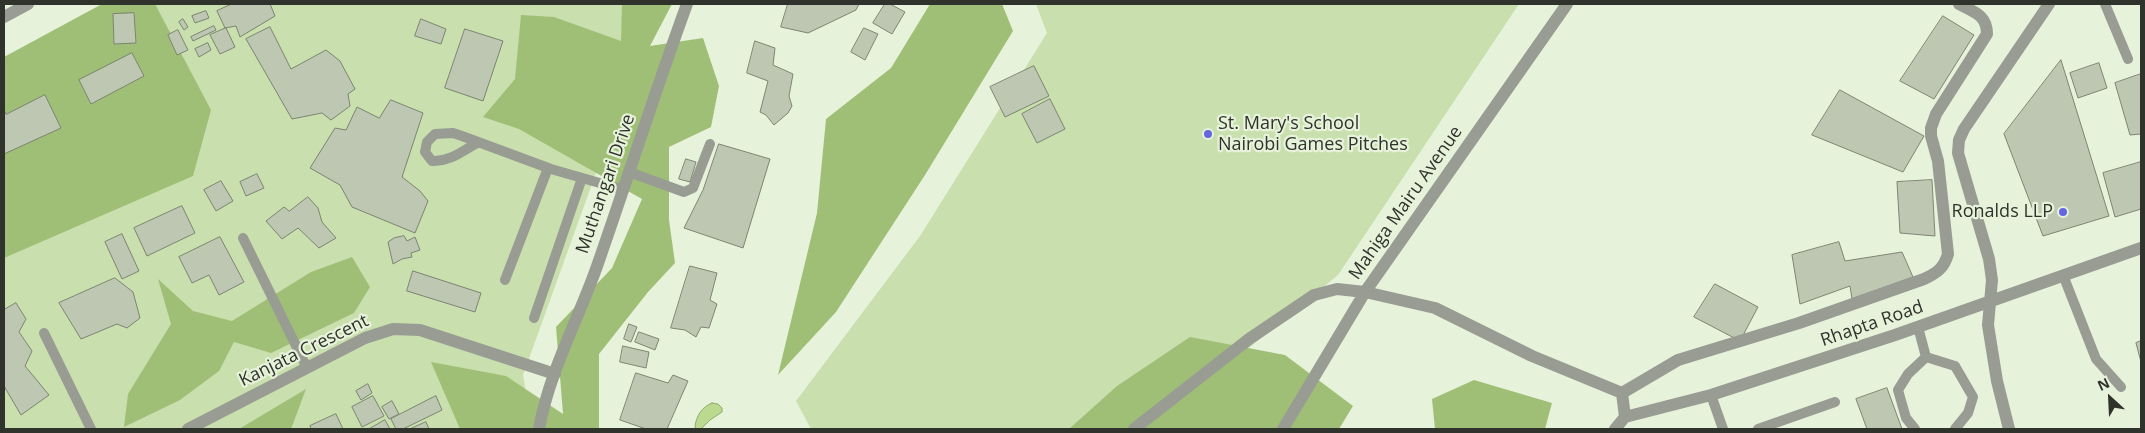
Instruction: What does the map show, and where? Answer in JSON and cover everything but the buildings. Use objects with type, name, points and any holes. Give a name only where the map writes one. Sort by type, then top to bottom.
[{"type":"street","points":[[4,17],[28,4]]},
{"type":"street","name":"Muthangari Drive","points":[[539,429],[544,406],[555,374],[595,272],[687,4]]},
{"type":"street","name":"Mahiga Mairu Avenue","points":[[1283,429],[1365,292],[1567,4]]},
{"type":"street","points":[[1622,393],[1678,360],[1800,323],[1924,279],[1936,274],[1945,264],[1948,254],[1939,170],[1931,128],[1936,114],[1987,34],[1987,24],[1981,16],[1959,4]]},
{"type":"street","points":[[2008,429],[1990,344],[1988,301],[1992,280],[1989,259],[1958,153],[1959,140],[1964,129],[2049,4]]},
{"type":"street","name":"Rhapta Road","points":[[1625,417],[1711,396],[1918,327],[2141,248]]},
{"type":"street","points":[[1134,429],[1249,339],[1314,295],[1337,289],[1365,292],[1435,308],[1532,356],[1622,393]]},
{"type":"street","name":"Kanjata Crescent","points":[[188,429],[365,338],[392,329],[408,328],[420,330],[555,374]]},
{"type":"street","points":[[1615,429],[1625,417],[1622,393]]},
{"type":"lane","points":[[2105,4],[2128,59]]},
{"type":"lane","points":[[477,143],[452,159],[440,162],[432,161],[425,152],[427,142],[434,134],[453,133],[548,168],[624,190]]},
{"type":"lane","points":[[629,172],[684,192],[694,188],[710,144]]},
{"type":"lane","points":[[505,280],[548,168]]},
{"type":"lane","points":[[534,318],[582,178]]},
{"type":"lane","points":[[243,238],[307,368]]},
{"type":"lane","points":[[2063,275],[2096,359],[2121,387]]},
{"type":"lane","points":[[1918,327],[1926,357]]},
{"type":"lane","points":[[44,333],[91,429]]},
{"type":"lane","points":[[1916,429],[1906,418],[1898,390],[1908,374],[1926,357]]},
{"type":"lane","points":[[1926,357],[1955,366],[1973,397],[1968,413],[1955,429]]},
{"type":"lane","points":[[1711,396],[1723,429]]},
{"type":"lane","points":[[1758,429],[1835,402]]},
{"type":"shaded area","points":[[102,4],[155,4],[211,110],[193,176],[4,258],[4,57]]},
{"type":"shaded area","points":[[121,4],[657,4],[523,375],[532,429],[4,429],[4,70]]},
{"type":"shaded area","points":[[622,4],[672,4],[650,46],[703,38],[719,86],[711,127],[669,147],[669,220],[675,263],[648,292],[599,354],[599,429],[460,429],[431,362],[506,376],[563,414],[556,327],[612,268],[642,199],[519,129],[483,117],[515,79],[521,15],[554,17],[621,41]]},
{"type":"shaded area","points":[[930,4],[1002,4],[1013,31],[925,175],[836,312],[778,375],[817,213],[826,119],[891,68]]},
{"type":"shaded area","name":"St. Mary's School Nairobi Games Pitches","points":[[1036,4],[1519,4],[1338,275],[1150,429],[811,429],[796,401],[920,236],[1047,33]]},
{"type":"shaded area","points":[[352,257],[370,287],[354,313],[271,353],[234,342],[219,371],[180,400],[124,427],[128,394],[171,324],[158,279],[193,311],[232,321],[311,272]]},
{"type":"shaded area","points":[[1190,337],[1285,355],[1353,406],[1339,429],[1069,429],[1117,386]]},
{"type":"shaded area","points":[[1474,380],[1552,403],[1545,429],[1435,429],[1432,399]]},
{"type":"shaded area","points":[[306,389],[291,429],[239,429]]},
{"type":"shaded area","points":[[712,403],[718,404],[722,408],[722,412],[701,429],[697,429],[695,427],[696,423],[702,409]]},
{"type":"place","name":"St. Mary's School Nairobi Games Pitches","points":[[1208,134]]},
{"type":"place","name":"Ronalds LLP","points":[[2063,212]]}]
